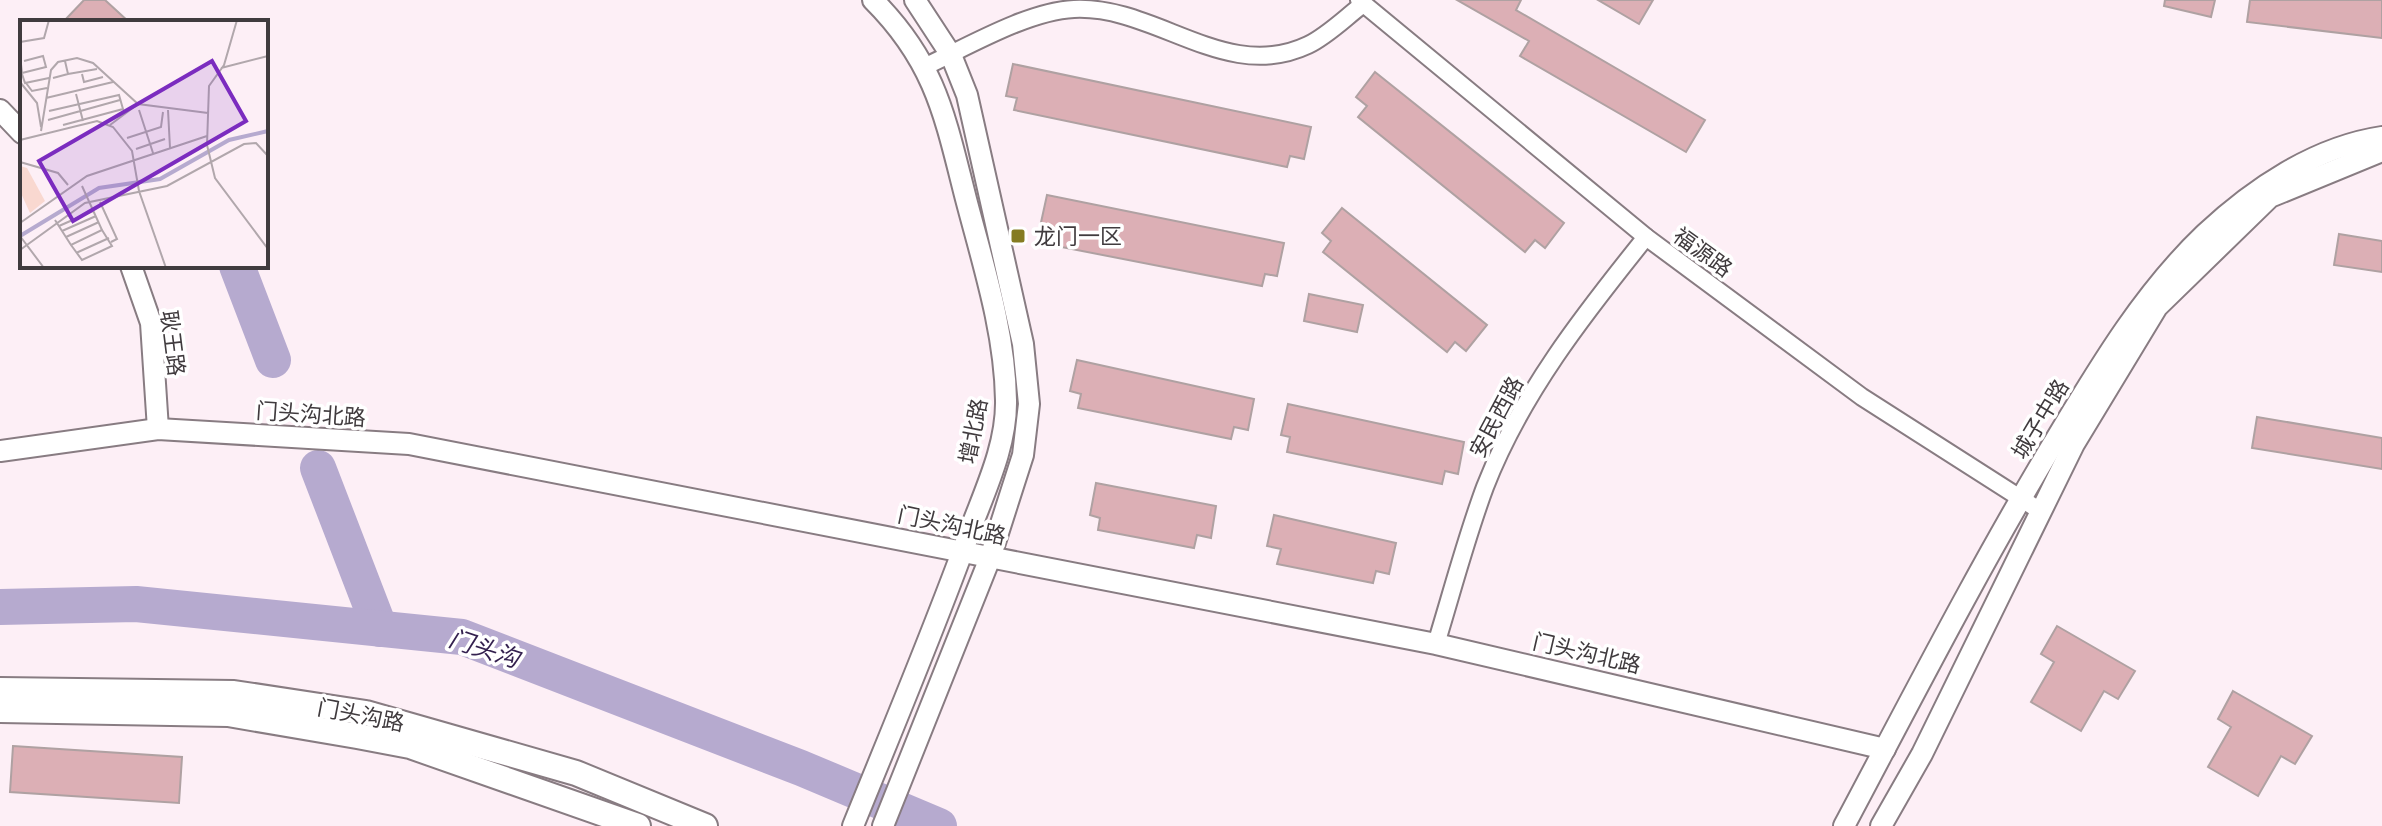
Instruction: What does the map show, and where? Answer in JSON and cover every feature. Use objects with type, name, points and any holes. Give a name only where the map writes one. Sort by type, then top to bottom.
[{"type":"main road","name":"门头沟路","points":[[0,690],[234,693],[366,713],[576,773],[705,826]]},
{"type":"main road","name":"门头沟路","points":[[0,710],[228,714],[357,736],[410,746],[638,826]]},
{"type":"street","name":"增北路","points":[[853,826],[963,550],[998,453],[1006,403],[1001,349],[989,289],[942,104],[926,66],[873,0]]},
{"type":"street","points":[[883,826],[990,558],[1023,455],[1029,404],[1023,344],[1002,237],[967,95],[951,55],[915,0]]},
{"type":"street","points":[[926,66],[1027,21],[1072,9],[1118,11],[1219,51],[1265,59],[1309,45],[1360,2]]},
{"type":"street","name":"福源路","points":[[1360,2],[1646,237],[1862,397],[2042,512]]},
{"type":"street","points":[[0,110],[20,131]]},
{"type":"street","name":"城子中路","points":[[1844,826],[2018,499],[2144,302],[2205,234],[2285,171],[2359,141],[2382,137]]},
{"type":"street","name":"城子中路","points":[[1881,826],[1922,754],[2074,444],[2157,307],[2270,197],[2382,151]]},
{"type":"street","name":"安民西路","points":[[1436,644],[1485,486],[1526,403],[1581,318],[1646,237]]},
{"type":"street","name":"耿王路","points":[[132,268],[151,323],[158,429]]},
{"type":"street","name":"门头沟北路","points":[[0,451],[158,429],[409,444],[1436,644],[1885,749]]},
{"type":"building","points":[[84,0],[105,0],[127,20],[65,20]]},
{"type":"building","points":[[1457,0],[1521,0],[1516,10],[1705,120],[1686,152],[1520,56],[1529,41]]},
{"type":"building","points":[[1598,0],[1653,0],[1639,24]]},
{"type":"building","points":[[2165,0],[2215,0],[2211,17],[2164,6]]},
{"type":"building","points":[[2250,0],[2382,0],[2382,38],[2247,22]]},
{"type":"building","points":[[1013,64],[1311,127],[1304,159],[1290,156],[1287,167],[1014,110],[1017,98],[1006,96]]},
{"type":"building","points":[[1375,72],[1564,223],[1545,248],[1535,240],[1525,252],[1358,117],[1367,106],[1356,97]]},
{"type":"building","points":[[1047,195],[1284,243],[1277,276],[1265,274],[1262,286],[1046,244],[1049,229],[1040,227]]},
{"type":"building","points":[[1342,208],[1487,325],[1466,351],[1455,342],[1447,352],[1323,252],[1331,241],[1322,233]]},
{"type":"building","points":[[2339,234],[2382,241],[2382,272],[2334,265]]},
{"type":"building","points":[[1309,294],[1363,305],[1357,332],[1304,321]]},
{"type":"building","points":[[1077,360],[1254,399],[1248,430],[1234,427],[1231,439],[1078,408],[1081,394],[1070,391]]},
{"type":"building","points":[[1288,404],[1464,442],[1458,474],[1445,471],[1442,484],[1287,452],[1290,437],[1281,435]]},
{"type":"building","points":[[2257,417],[2382,438],[2382,469],[2252,448]]},
{"type":"building","points":[[1096,483],[1216,506],[1211,538],[1197,535],[1194,548],[1098,530],[1100,518],[1090,515]]},
{"type":"building","points":[[1274,515],[1396,543],[1389,574],[1376,571],[1373,583],[1277,564],[1281,549],[1267,546]]},
{"type":"building","points":[[2057,626],[2135,671],[2118,699],[2104,691],[2081,731],[2031,702],[2054,662],[2041,654]]},
{"type":"building","points":[[2233,691],[2312,736],[2295,764],[2281,756],[2258,796],[2208,767],[2231,727],[2218,719]]},
{"type":"building","points":[[13,746],[182,757],[179,803],[10,792]]},
{"type":"waterway","points":[[238,268],[273,360]]},
{"type":"waterway","points":[[318,468],[380,629]]},
{"type":"waterway","name":"门头沟","points":[[0,607],[136,604],[462,637],[801,768],[939,826]]},
{"type":"place","name":"龙门一区","points":[[1018,236]]}]
